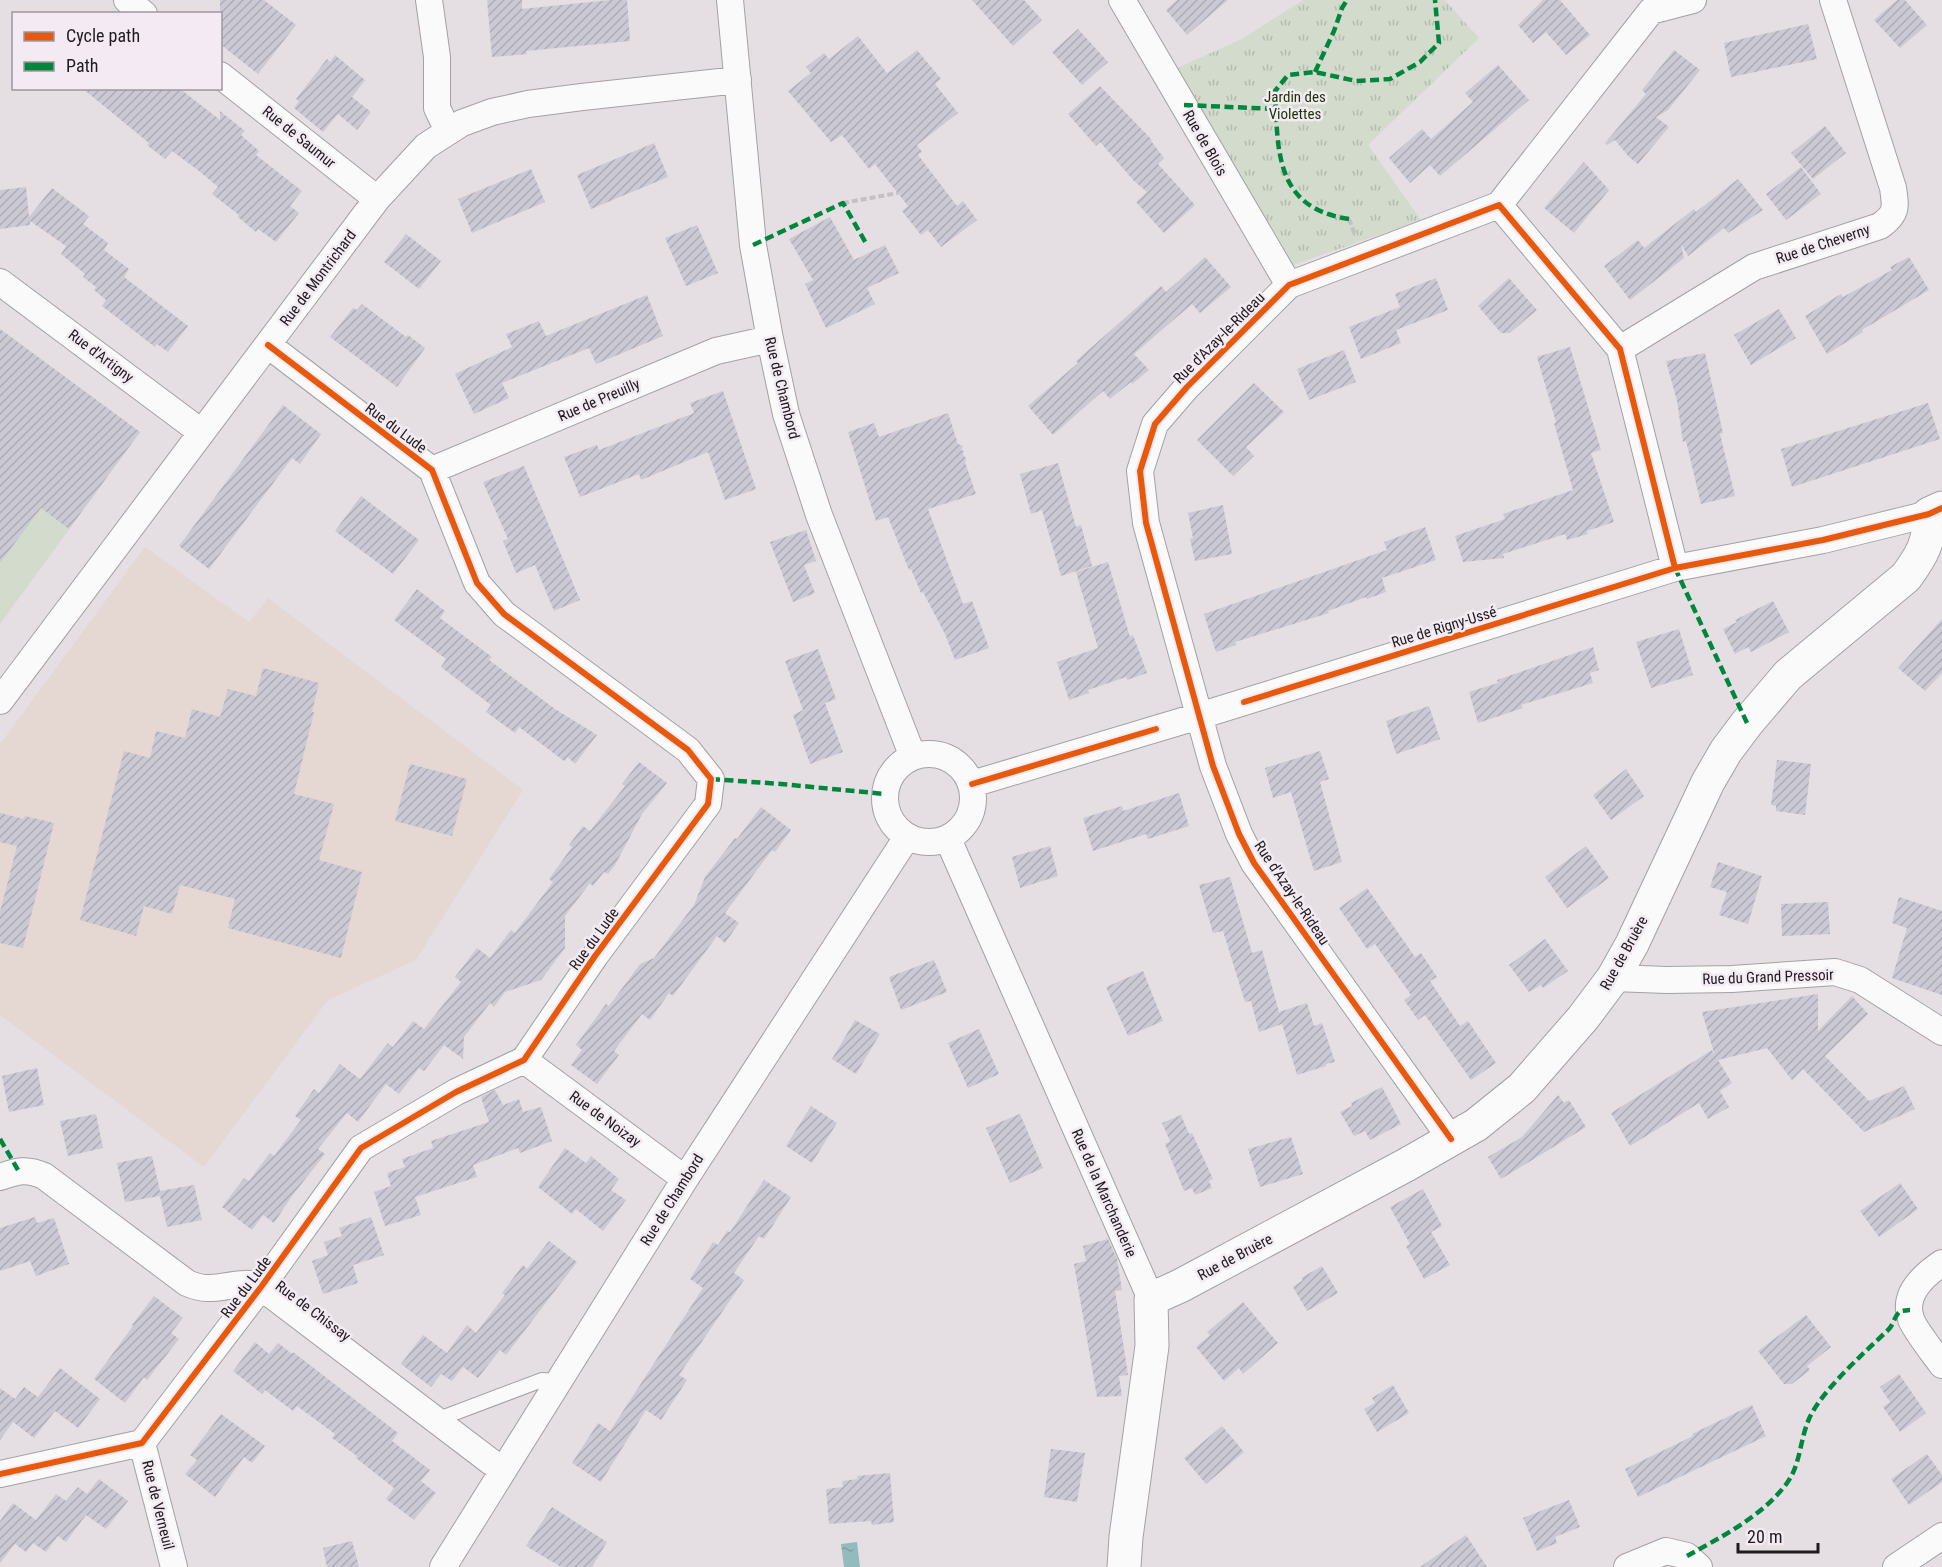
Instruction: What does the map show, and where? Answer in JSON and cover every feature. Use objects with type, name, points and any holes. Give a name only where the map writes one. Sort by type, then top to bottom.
[{"type":"street","points":[[127,0],[142,12]]},
{"type":"street","points":[[429,0],[437,57],[437,108],[448,131]]},
{"type":"street","name":"Rue de Chambord","points":[[730,0],[753,245],[786,414],[819,515],[913,757]]},
{"type":"street","name":"Rue de Blois","points":[[1122,0],[1288,285]]},
{"type":"street","points":[[1675,568],[1620,349],[1499,205],[1647,5],[1694,0]]},
{"type":"street","name":"Rue de Cheverny","points":[[1620,349],[1754,267],[1880,226],[1891,218],[1896,205],[1893,188],[1833,0]]},
{"type":"street","name":"Rue de Saumur","points":[[222,77],[377,199]]},
{"type":"street","name":"Rue de Montrichard","points":[[0,701],[377,199],[426,146],[462,123],[492,112],[528,104],[738,80]]},
{"type":"street","name":"Rue d'Azay-le-Rideau","points":[[1451,1139],[1254,863],[1224,798],[1213,766],[1146,523],[1140,471],[1155,424],[1187,387],[1288,285],[1499,205]]},
{"type":"street","name":"Rue d'Artigny","points":[[0,282],[201,432]]},
{"type":"street","name":"Rue de Preuilly","points":[[432,470],[716,351],[770,339]]},
{"type":"street","name":"Rue du Lude","points":[[142,1443],[261,1287],[361,1148],[456,1092],[524,1060],[595,956],[708,804],[711,779],[688,750],[504,614],[477,583],[432,470],[267,345]]},
{"type":"street","name":"Rue de Rigny-Ussé","points":[[972,784],[1675,568],[1823,540],[1936,511]]},
{"type":"street","name":"Rue de Bruère","points":[[1151,1299],[1190,1281],[1406,1165],[1476,1125],[1522,1088],[1583,1018],[1613,978],[1632,944],[1708,782],[1726,751],[1788,675],[1906,577],[1920,558],[1936,511]]},
{"type":"street","points":[[927,754],[941,755],[954,761],[965,771],[972,784],[974,800],[970,816],[961,830],[948,839],[927,843],[907,837],[897,829],[885,807],[888,782],[894,771],[913,757],[927,754]]},
{"type":"street","name":"Rue de Chambord","points":[[443,1567],[686,1179],[907,837]]},
{"type":"street","name":"Rue de la Marchanderie","points":[[948,839],[1151,1299],[1152,1346],[1124,1567]]},
{"type":"street","name":"Rue du Grand Pressoir","points":[[1613,978],[1721,979],[1835,972],[1860,981],[1942,1032]]},
{"type":"street","name":"Rue de Noizay","points":[[524,1060],[686,1179]]},
{"type":"street","name":"Rue de Chissay","points":[[0,1177],[18,1170],[44,1176],[187,1283],[208,1288],[243,1283],[252,1283],[261,1287],[503,1471]]},
{"type":"street","points":[[1942,1263],[1924,1275],[1909,1297],[1910,1318],[1942,1365]]},
{"type":"street","points":[[0,1474],[142,1443]]},
{"type":"street","name":"Rue de Verneuil","points":[[142,1443],[174,1567]]},
{"type":"street","points":[[1896,1567],[1942,1536]]},
{"type":"street","points":[[1628,1567],[1666,1551],[1687,1556],[1698,1567]]},
{"type":"lane","points":[[436,1420],[542,1380],[560,1381]]},
{"type":"path","points":[[843,203],[898,193]]},
{"type":"shaded area","points":[[145,547],[249,622],[268,598],[523,790],[416,960],[328,1000],[204,1167],[0,1015],[0,744]]},
{"type":"green space","name":"Jardin des Violettes","points":[[1303,0],[1445,0],[1479,38],[1368,145],[1421,220],[1290,266],[1177,68],[1242,39]]},
{"type":"green space","points":[[0,329],[140,432],[0,624]]},
{"type":"water","points":[[857,1542],[860,1567],[844,1567],[841,1544]]},
{"type":"building","points":[[220,0],[264,0],[296,25],[258,74],[222,46],[222,12],[220,12]]},
{"type":"building","points":[[487,0],[522,0],[522,9],[627,0],[630,41],[526,51],[527,54],[492,57]]},
{"type":"building","points":[[972,0],[1024,0],[1042,20],[1013,46]]},
{"type":"building","points":[[1177,0],[1228,0],[1187,35],[1166,10]]},
{"type":"building","points":[[1543,0],[1560,0],[1590,35],[1566,55],[1546,32],[1533,43],[1518,25]]},
{"type":"building","points":[[1897,0],[1905,0],[1927,25],[1900,48],[1874,20]]},
{"type":"building","points":[[1808,24],[1817,59],[1731,77],[1724,43]]},
{"type":"building","points":[[1078,29],[1108,62],[1082,85],[1052,52]]},
{"type":"building","points":[[858,36],[887,73],[917,50],[941,79],[935,84],[958,113],[917,145],[922,152],[918,155],[957,206],[963,201],[977,220],[941,247],[928,230],[921,235],[902,211],[908,206],[875,164],[869,169],[842,135],[831,142],[788,91],[811,73],[806,67],[824,53],[829,59]]},
{"type":"building","points":[[1674,50],[1700,70],[1668,110],[1656,117],[1669,127],[1638,164],[1615,140],[1607,145],[1605,143],[1646,94],[1642,90]]},
{"type":"building","points":[[335,55],[365,80],[352,97],[371,112],[357,130],[338,114],[323,132],[294,108],[299,101],[296,99],[327,59],[330,62]]},
{"type":"building","points":[[1498,65],[1529,100],[1440,176],[1430,165],[1410,183],[1389,158],[1422,129],[1431,139],[1473,102],[1465,93]]},
{"type":"building","points":[[1100,86],[1152,140],[1164,158],[1158,164],[1195,205],[1164,233],[1136,202],[1147,192],[1134,181],[1100,142],[1096,146],[1068,114]]},
{"type":"building","points":[[84,90],[182,90],[220,120],[220,111],[245,131],[241,135],[259,151],[256,155],[302,191],[290,206],[299,213],[276,242],[258,229],[256,232],[212,194],[218,187],[199,171],[172,151],[165,159],[147,145],[149,143]]},
{"type":"building","points":[[1825,126],[1846,153],[1813,179],[1791,153]]},
{"type":"building","points":[[654,143],[668,177],[591,209],[577,175]]},
{"type":"building","points":[[1584,162],[1609,190],[1574,233],[1544,208]]},
{"type":"building","points":[[1801,167],[1821,194],[1786,220],[1766,194]]},
{"type":"building","points":[[531,169],[545,202],[472,233],[458,199]]},
{"type":"building","points":[[1738,179],[1763,210],[1728,233],[1724,228],[1688,256],[1681,244],[1684,258],[1630,300],[1604,266],[1638,240],[1644,248],[1694,209],[1696,212]]},
{"type":"building","points":[[26,187],[29,217],[52,188],[89,216],[83,224],[108,243],[104,250],[129,269],[124,277],[188,326],[168,352],[157,344],[155,347],[102,306],[106,300],[94,290],[96,287],[83,277],[85,274],[61,254],[66,246],[30,221],[30,225],[0,229],[0,190]]},
{"type":"building","points":[[830,217],[854,260],[885,245],[899,273],[867,288],[875,304],[826,328],[805,284],[813,280],[789,239]]},
{"type":"building","points":[[697,225],[718,273],[686,286],[665,238]]},
{"type":"building","points":[[406,234],[441,261],[419,289],[384,262]]},
{"type":"building","points":[[1205,257],[1231,287],[1200,313],[1192,304],[1134,354],[1149,370],[1110,399],[1103,391],[1053,435],[1028,406],[1161,286],[1166,292]]},
{"type":"building","points":[[1909,257],[1929,290],[1827,354],[1805,316],[1841,294],[1843,297],[1892,270],[1890,267]]},
{"type":"building","points":[[1436,278],[1448,310],[1396,330],[1401,343],[1361,359],[1349,327],[1400,307],[1395,294]]},
{"type":"building","points":[[1509,278],[1537,310],[1510,333],[1501,333],[1478,306]]},
{"type":"building","points":[[647,295],[663,336],[596,364],[589,348],[502,383],[509,398],[474,414],[455,374],[512,347],[506,334],[539,321],[546,336]]},
{"type":"building","points":[[362,304],[406,337],[408,335],[425,348],[397,387],[330,337],[353,308],[357,310]]},
{"type":"building","points":[[1779,309],[1796,338],[1751,365],[1734,335]]},
{"type":"building","points":[[0,329],[140,432],[69,529],[41,508],[0,563]]},
{"type":"building","points":[[1570,347],[1601,450],[1591,453],[1614,522],[1587,531],[1588,534],[1567,540],[1565,534],[1503,554],[1504,558],[1463,562],[1455,536],[1505,519],[1503,514],[1573,490],[1537,357]]},
{"type":"building","points":[[1344,350],[1356,382],[1309,400],[1297,369]]},
{"type":"building","points":[[1705,353],[1723,433],[1720,434],[1735,496],[1701,504],[1686,441],[1683,442],[1677,401],[1666,361]]},
{"type":"building","points":[[1254,383],[1284,412],[1246,447],[1254,456],[1233,476],[1197,440]]},
{"type":"building","points":[[723,391],[756,489],[725,500],[708,452],[641,480],[639,474],[580,497],[564,457],[597,445],[599,450],[694,413],[690,403]]},
{"type":"building","points":[[1928,403],[1940,439],[1792,487],[1781,449]]},
{"type":"building","points":[[283,405],[321,434],[300,464],[292,458],[209,569],[179,546]]},
{"type":"building","points":[[948,413],[958,444],[963,446],[961,450],[964,451],[963,455],[966,458],[965,462],[976,494],[928,509],[963,604],[972,601],[989,648],[955,660],[945,634],[923,592],[921,593],[911,569],[909,570],[888,517],[876,521],[848,432],[874,423],[879,437]]},
{"type":"building","points":[[1058,463],[1076,527],[1081,525],[1092,566],[1061,576],[1042,510],[1031,514],[1020,474]]},
{"type":"building","points":[[524,466],[580,600],[554,611],[535,565],[516,573],[503,541],[508,539],[483,482]]},
{"type":"building","points":[[361,496],[419,540],[393,574],[335,531]]},
{"type":"building","points":[[1223,505],[1232,554],[1195,561],[1188,513]]},
{"type":"building","points":[[1425,527],[1436,560],[1382,578],[1386,592],[1328,611],[1329,613],[1235,642],[1236,645],[1216,652],[1204,614],[1387,550],[1384,542]]},
{"type":"building","points":[[806,530],[816,561],[804,565],[815,593],[793,602],[770,542]]},
{"type":"building","points":[[1108,562],[1130,637],[1133,635],[1147,673],[1127,680],[1126,677],[1088,690],[1089,693],[1069,700],[1057,662],[1098,648],[1076,572]]},
{"type":"building","points":[[417,589],[445,611],[440,618],[492,657],[489,660],[555,709],[597,735],[575,764],[568,757],[564,761],[519,727],[515,733],[486,712],[491,705],[441,667],[446,659],[394,620]]},
{"type":"building","points":[[1773,601],[1789,632],[1751,652],[1748,647],[1735,654],[1723,629],[1737,622],[1735,620]]},
{"type":"building","points":[[1942,619],[1942,673],[1925,691],[1898,668]]},
{"type":"building","points":[[1679,629],[1693,675],[1651,688],[1636,642]]},
{"type":"building","points":[[1593,647],[1599,670],[1590,673],[1593,683],[1521,705],[1523,708],[1478,723],[1469,692]]},
{"type":"building","points":[[818,649],[836,699],[825,703],[843,752],[810,764],[793,715],[803,710],[785,661]]},
{"type":"building","points":[[263,668],[319,683],[294,794],[334,804],[319,860],[362,872],[341,958],[228,928],[235,899],[180,885],[172,914],[144,906],[136,936],[80,920],[124,751],[150,758],[156,731],[185,738],[192,709],[220,717],[228,689],[256,696]]},
{"type":"building","points":[[1429,706],[1440,739],[1396,754],[1386,721]]},
{"type":"building","points":[[1320,751],[1329,779],[1320,782],[1342,862],[1314,871],[1291,792],[1273,798],[1265,768]]},
{"type":"building","points":[[1777,760],[1811,764],[1805,815],[1776,811],[1776,806],[1771,805]]},
{"type":"building","points":[[639,762],[667,783],[642,814],[615,865],[608,874],[604,872],[593,886],[590,883],[565,916],[565,948],[541,980],[505,992],[494,1007],[490,1003],[464,1037],[463,1059],[444,1045],[424,1071],[419,1068],[399,1094],[386,1084],[358,1122],[347,1113],[318,1149],[325,1154],[274,1223],[263,1215],[252,1230],[222,1207],[244,1178],[249,1181],[270,1153],[274,1156],[301,1120],[295,1116],[314,1089],[319,1093],[340,1064],[360,1079],[388,1043],[393,1047],[413,1021],[424,1029],[461,982],[455,977],[477,948],[490,958],[511,930],[515,933],[553,882],[549,879],[572,847],[569,845],[583,826],[590,831],[625,786],[622,784]]},
{"type":"building","points":[[410,764],[467,779],[452,836],[395,821]]},
{"type":"building","points":[[1626,769],[1644,796],[1611,820],[1593,795]]},
{"type":"building","points":[[1179,793],[1189,826],[1148,839],[1146,834],[1093,851],[1083,818],[1122,806],[1123,811]]},
{"type":"building","points":[[761,807],[791,830],[775,852],[772,850],[725,913],[739,923],[725,943],[717,936],[673,996],[669,993],[650,1020],[642,1014],[614,1051],[619,1055],[597,1084],[571,1065],[582,1050],[576,1045],[606,1004],[609,1006],[640,964],[654,958],[694,905],[705,877]]},
{"type":"building","points":[[0,813],[54,823],[23,948],[0,943],[0,912],[17,846],[0,842]]},
{"type":"building","points":[[1050,846],[1058,876],[1020,888],[1012,857]]},
{"type":"building","points":[[1586,846],[1609,878],[1567,908],[1545,877]]},
{"type":"building","points":[[1718,862],[1762,876],[1748,924],[1719,915],[1727,892],[1710,887]]},
{"type":"building","points":[[1230,877],[1252,953],[1262,950],[1279,1012],[1307,1003],[1314,1026],[1322,1023],[1335,1062],[1297,1075],[1282,1024],[1259,1032],[1251,1001],[1245,1002],[1223,931],[1213,933],[1199,885]]},
{"type":"building","points":[[1367,888],[1415,957],[1421,953],[1437,977],[1430,981],[1460,1026],[1468,1021],[1496,1063],[1471,1080],[1425,1015],[1418,1020],[1404,1000],[1411,995],[1375,944],[1367,949],[1339,908]]},
{"type":"building","points":[[1899,897],[1942,911],[1942,995],[1892,978],[1907,928],[1892,923]]},
{"type":"building","points":[[1828,902],[1830,934],[1782,936],[1781,904]]},
{"type":"building","points":[[1545,939],[1568,971],[1543,988],[1541,985],[1529,992],[1509,965]]},
{"type":"building","points":[[934,960],[947,992],[901,1010],[889,977]]},
{"type":"building","points":[[1143,971],[1163,1021],[1128,1036],[1106,987]]},
{"type":"building","points":[[1818,994],[1818,1031],[1852,996],[1868,1014],[1825,1056],[1869,1101],[1904,1086],[1915,1109],[1864,1132],[1803,1069],[1792,1080],[1767,1048],[1718,1060],[1732,1083],[1720,1091],[1729,1107],[1708,1119],[1699,1103],[1630,1146],[1611,1113],[1712,1050],[1715,1056],[1702,1012]]},
{"type":"building","points":[[855,1020],[880,1034],[856,1074],[832,1059]]},
{"type":"building","points":[[979,1029],[999,1074],[968,1088],[948,1043]]},
{"type":"building","points":[[37,1068],[44,1105],[9,1112],[2,1076]]},
{"type":"building","points":[[1382,1087],[1401,1124],[1370,1140],[1365,1131],[1354,1136],[1340,1112],[1352,1106],[1351,1103]]},
{"type":"building","points":[[495,1090],[503,1105],[519,1099],[523,1112],[541,1107],[552,1141],[520,1153],[518,1148],[473,1165],[477,1177],[415,1197],[421,1215],[385,1226],[374,1192],[391,1186],[387,1173],[405,1167],[402,1159],[433,1148],[431,1141],[489,1122],[481,1097]]},
{"type":"building","points":[[1558,1095],[1564,1103],[1569,1100],[1586,1127],[1501,1179],[1488,1157],[1522,1137]]},
{"type":"building","points":[[811,1106],[837,1123],[812,1163],[786,1146]]},
{"type":"building","points":[[96,1114],[103,1148],[68,1156],[60,1121]]},
{"type":"building","points":[[1020,1114],[1043,1168],[1010,1183],[986,1128]]},
{"type":"building","points":[[1181,1115],[1213,1179],[1209,1181],[1212,1188],[1195,1195],[1192,1188],[1184,1191],[1165,1144],[1170,1141],[1162,1123]]},
{"type":"building","points":[[1291,1137],[1303,1174],[1260,1187],[1248,1149]]},
{"type":"building","points":[[565,1148],[586,1163],[591,1156],[619,1179],[611,1190],[626,1200],[603,1231],[576,1209],[572,1214],[538,1187]]},
{"type":"building","points":[[152,1156],[160,1191],[194,1185],[202,1220],[167,1227],[160,1196],[125,1202],[117,1163]]},
{"type":"building","points":[[764,1180],[791,1197],[764,1239],[759,1236],[734,1273],[744,1280],[679,1375],[687,1380],[661,1420],[646,1410],[601,1482],[572,1463],[598,1423],[610,1431],[703,1288],[690,1279],[713,1242],[718,1245],[727,1231],[730,1232]]},
{"type":"building","points":[[1900,1183],[1918,1209],[1879,1237],[1860,1211]]},
{"type":"building","points":[[1423,1189],[1442,1226],[1431,1232],[1450,1265],[1424,1279],[1406,1246],[1410,1244],[1390,1207]]},
{"type":"building","points":[[35,1217],[37,1223],[54,1218],[69,1264],[36,1276],[30,1261],[0,1271],[0,1228]]},
{"type":"building","points":[[371,1217],[384,1255],[353,1265],[358,1283],[323,1294],[312,1261],[328,1255],[324,1242],[342,1236],[339,1228]]},
{"type":"building","points":[[1108,1239],[1117,1259],[1122,1290],[1115,1291],[1128,1375],[1119,1376],[1122,1396],[1097,1397],[1074,1264],[1086,1261],[1083,1246]]},
{"type":"building","points":[[549,1241],[577,1262],[506,1355],[500,1350],[478,1378],[463,1367],[452,1381],[441,1374],[431,1387],[401,1364],[423,1335],[447,1353],[467,1325],[476,1333],[505,1295],[502,1293],[523,1265],[527,1269]]},
{"type":"building","points":[[1322,1266],[1338,1293],[1307,1311],[1293,1287],[1303,1280],[1301,1278]]},
{"type":"building","points":[[154,1296],[183,1318],[171,1333],[179,1339],[147,1380],[144,1377],[125,1403],[94,1379]]},
{"type":"building","points":[[1243,1302],[1278,1343],[1243,1374],[1239,1368],[1224,1381],[1196,1347],[1210,1335],[1207,1332]]},
{"type":"building","points":[[1806,1315],[1831,1347],[1807,1366],[1810,1370],[1792,1384],[1784,1384],[1758,1351]]},
{"type":"building","points":[[255,1342],[269,1354],[278,1343],[292,1354],[293,1352],[398,1433],[392,1441],[430,1470],[421,1481],[436,1493],[414,1520],[386,1499],[394,1488],[332,1438],[335,1434],[297,1406],[293,1411],[265,1390],[262,1394],[233,1371]]},
{"type":"building","points":[[60,1368],[100,1399],[78,1428],[55,1411],[34,1438],[13,1422],[0,1440],[0,1388],[15,1399],[24,1387],[38,1397]]},
{"type":"building","points":[[1899,1374],[1926,1413],[1900,1432],[1883,1407],[1890,1402],[1880,1387]]},
{"type":"building","points":[[1393,1385],[1409,1413],[1377,1432],[1364,1409],[1375,1403],[1372,1398]]},
{"type":"building","points":[[1752,1405],[1766,1436],[1638,1497],[1625,1469]]},
{"type":"building","points":[[221,1414],[265,1446],[252,1463],[244,1457],[215,1497],[185,1474],[197,1460],[190,1455]]},
{"type":"building","points":[[1222,1426],[1244,1452],[1206,1484],[1184,1458]]},
{"type":"building","points":[[1051,1449],[1085,1453],[1077,1502],[1044,1497]]},
{"type":"building","points":[[1927,1454],[1942,1475],[1942,1482],[1909,1505],[1891,1479]]},
{"type":"building","points":[[890,1473],[894,1522],[872,1525],[871,1521],[829,1524],[826,1489],[843,1487],[842,1481],[858,1479],[857,1476]]},
{"type":"building","points":[[99,1479],[128,1501],[106,1529],[86,1515],[66,1542],[58,1536],[46,1552],[33,1543],[26,1552],[15,1544],[0,1563],[0,1521],[13,1503],[36,1520],[56,1494],[66,1501],[78,1487],[87,1494]]},
{"type":"building","points":[[1569,1500],[1580,1527],[1555,1537],[1557,1543],[1537,1551],[1523,1518]]},
{"type":"building","points":[[552,1507],[607,1542],[592,1567],[561,1567],[526,1546]]},
{"type":"building","points":[[1466,1535],[1487,1567],[1420,1567]]},
{"type":"building","points":[[352,1541],[359,1567],[327,1567],[323,1548]]},
{"type":"marked path","points":[[1315,72],[1347,0]]},
{"type":"marked path","points":[[1349,219],[1324,213],[1306,203],[1293,189],[1280,155],[1275,91],[1288,75],[1315,72],[1356,81],[1390,79],[1420,62],[1439,43],[1435,0]]},
{"type":"marked path","points":[[1184,105],[1276,109]]},
{"type":"marked path","points":[[753,245],[843,203],[867,245]]},
{"type":"marked path","points":[[1675,568],[1747,723]]},
{"type":"marked path","points":[[711,779],[885,794]]},
{"type":"marked path","points":[[0,1139],[18,1170]]},
{"type":"marked path","points":[[1687,1556],[1739,1526],[1763,1508],[1784,1487],[1797,1463],[1809,1419],[1823,1396],[1844,1372],[1890,1328],[1901,1311],[1910,1310]]},
{"type":"cycle path","points":[[1451,1139],[1254,863],[1239,834],[1213,766],[1146,523],[1140,471],[1155,424],[1187,387],[1289,285],[1499,205],[1620,349],[1675,568]]},
{"type":"cycle path","points":[[0,1474],[142,1443],[261,1287],[361,1148],[456,1092],[524,1060],[595,956],[708,804],[711,779],[688,750],[504,614],[477,583],[432,470],[268,345]]},
{"type":"cycle path","points":[[1244,702],[1675,568],[1823,540],[1929,514],[1942,508]]},
{"type":"cycle path","points":[[972,784],[1156,729]]}]
